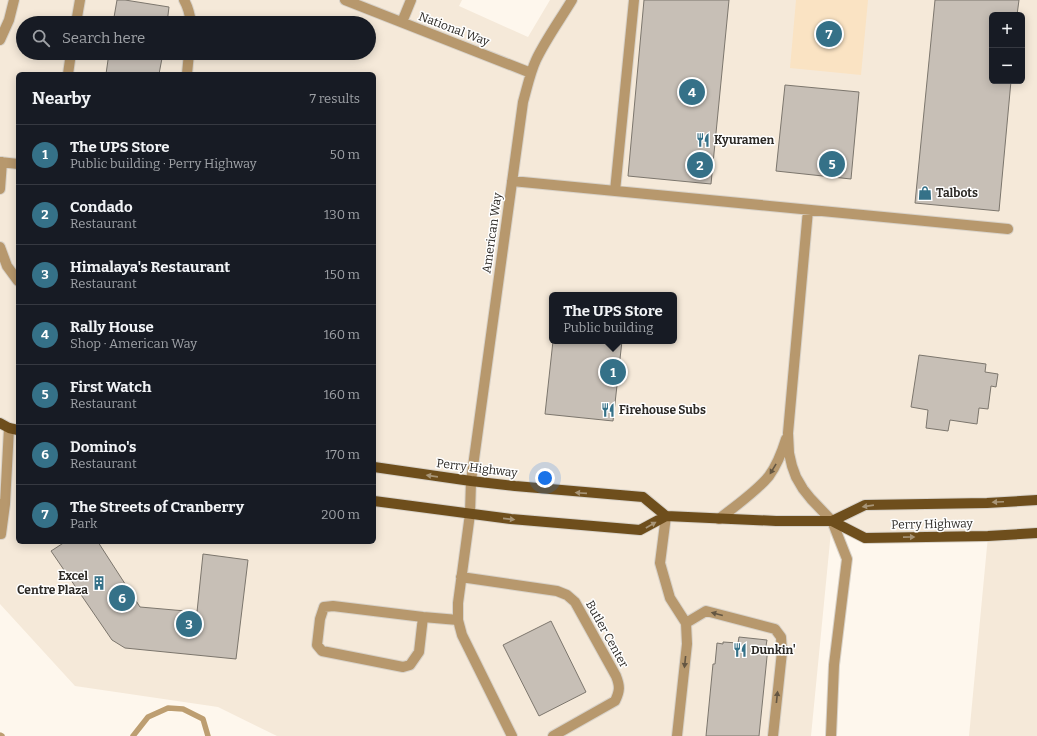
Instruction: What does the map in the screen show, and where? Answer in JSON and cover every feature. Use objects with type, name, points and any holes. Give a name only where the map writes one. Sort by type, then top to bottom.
[{"type":"main road","name":"Perry Highway","points":[[376,467],[471,481],[643,497],[666,516],[719,519],[832,521],[865,505],[1037,500]]},
{"type":"main road","points":[[376,501],[526,521],[640,530],[666,516]]},
{"type":"main road","name":"Perry Highway","points":[[832,521],[866,538],[988,536],[1037,533]]},
{"type":"street","points":[[0,40],[3,30],[9,20],[14,0]]},
{"type":"street","points":[[77,16],[80,0]]},
{"type":"street","points":[[184,0],[187,5],[189,16]]},
{"type":"street","name":"National Way","points":[[345,0],[531,73]]},
{"type":"street","points":[[402,22],[410,0]]},
{"type":"street","name":"American Way","points":[[470,514],[471,481],[522,113],[531,73],[541,50],[572,0]]},
{"type":"street","points":[[615,191],[634,0]]},
{"type":"street","points":[[68,72],[70,60]]},
{"type":"street","points":[[187,72],[188,60]]},
{"type":"street","points":[[0,189],[1,162],[16,164]]},
{"type":"street","points":[[512,181],[1008,229]]},
{"type":"street","points":[[808,210],[788,434],[789,453],[796,477],[811,499],[832,521],[847,559],[834,665],[831,736]]},
{"type":"street","points":[[0,247],[7,266],[16,278]]},
{"type":"street","points":[[0,534],[2,534],[2,504],[7,428]]},
{"type":"street","points":[[719,519],[770,475],[781,454],[788,434]]},
{"type":"street","points":[[470,514],[461,577],[458,620],[462,635],[512,736]]},
{"type":"street","points":[[666,516],[660,563],[670,598],[686,623],[687,644],[677,736]]},
{"type":"street","name":"Butler Center","points":[[461,577],[557,591],[567,595],[575,602],[616,676],[619,684],[619,693],[615,701],[553,736]]},
{"type":"street","points":[[424,617],[419,652],[410,665],[402,667],[322,651],[317,645],[320,619],[324,607],[333,606],[458,620]]},
{"type":"street","points":[[686,623],[706,611],[775,629],[781,637],[782,652],[773,736]]},
{"type":"shaded area","points":[[0,0],[462,0],[459,6],[528,37],[550,0],[1037,0],[1037,736],[969,736],[988,536],[865,538],[832,521],[811,736],[277,736],[218,707],[75,686],[0,604]]},
{"type":"shaded area","points":[[796,0],[868,0],[861,75],[790,68]]},
{"type":"building","points":[[117,0],[169,7],[168,16],[114,16]]},
{"type":"building","points":[[644,0],[729,0],[711,184],[628,176]]},
{"type":"building","points":[[935,0],[1019,0],[1017,12],[989,12],[989,84],[1011,84],[999,211],[915,203]]},
{"type":"building","points":[[108,60],[162,60],[159,72],[106,72]]},
{"type":"building","points":[[785,85],[859,92],[851,179],[776,171]]},
{"type":"building","points":[[553,344],[622,344],[613,421],[545,414]]},
{"type":"building","points":[[919,355],[986,364],[985,372],[998,374],[996,387],[991,386],[988,409],[979,408],[977,424],[950,420],[948,431],[926,428],[928,410],[911,407]]},
{"type":"building","name":"Excel Centre Plaza","points":[[62,544],[99,544],[140,607],[197,612],[203,554],[248,560],[236,659],[125,648],[112,640],[51,551]]},
{"type":"building","points":[[551,621],[586,692],[539,716],[503,645]]},
{"type":"building","points":[[739,637],[767,640],[766,646],[768,647],[759,736],[706,736],[713,664],[715,664],[717,643],[738,643]]},
{"type":"waterway","points":[[133,736],[148,717],[168,708],[183,709],[203,719],[208,736]]},
{"type":"place","name":"The Streets of Cranberry","points":[[829,34]]},
{"type":"place","name":"Rally House","points":[[692,92]]},
{"type":"place","name":"Kyuramen","points":[[703,140]]},
{"type":"place","name":"First Watch","points":[[832,164]]},
{"type":"place","name":"Condado","points":[[700,165]]},
{"type":"place","name":"Talbots","points":[[925,193]]},
{"type":"place","name":"The UPS Store","points":[[613,372]]},
{"type":"place","name":"Firehouse Subs","points":[[608,410]]},
{"type":"place","name":"Excel Centre Plaza","points":[[99,583]]},
{"type":"place","name":"Domino's","points":[[122,598]]},
{"type":"place","name":"Himalaya's Restaurant","points":[[189,624]]},
{"type":"place","name":"Dunkin'","points":[[740,650]]}]
